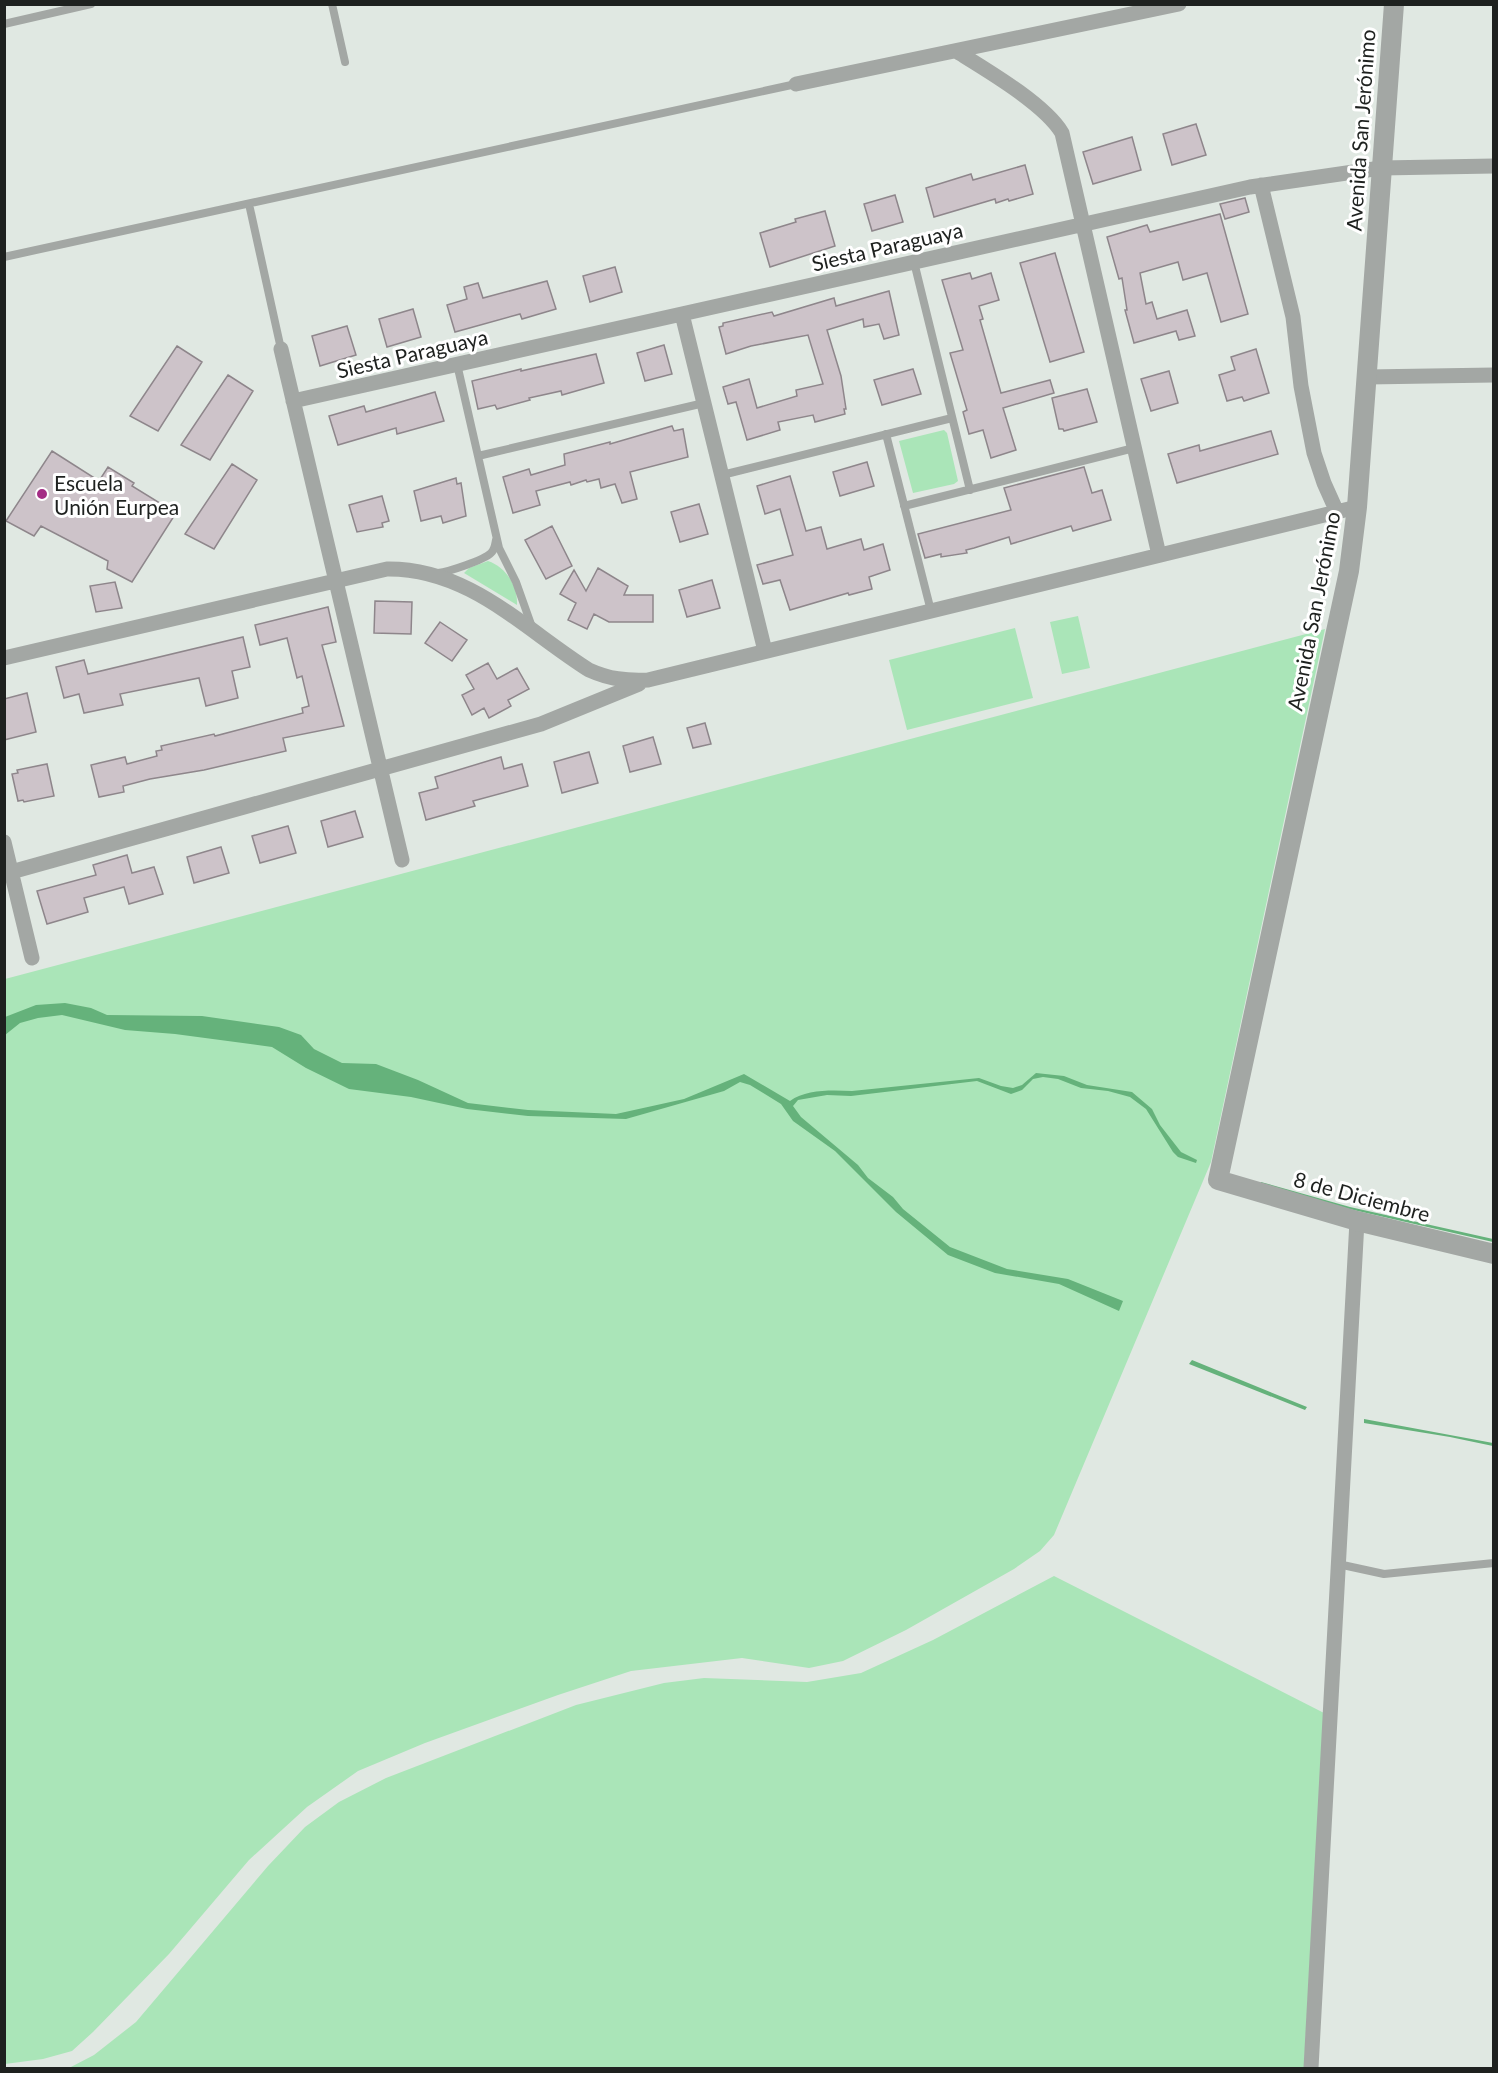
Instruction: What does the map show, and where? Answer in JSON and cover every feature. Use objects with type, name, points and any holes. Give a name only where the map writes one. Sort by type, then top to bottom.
[{"type":"street","points":[[796,84],[1179,4]]},
{"type":"street","name":"Avenida San Jerónimo","points":[[1218,1180],[1349,571],[1358,507],[1394,4]]},
{"type":"street","points":[[956,51],[990,72],[1055,122],[1062,133],[1160,555]]},
{"type":"street","name":"Siesta Paraguaya","points":[[293,401],[1261,184],[1381,168],[1494,166]]},
{"type":"street","points":[[1261,184],[1293,317],[1301,386],[1314,453],[1337,512]]},
{"type":"street","points":[[682,314],[765,651]]},
{"type":"street","points":[[281,348],[402,860]]},
{"type":"street","points":[[1367,377],[1494,375]]},
{"type":"street","points":[[8,873],[541,724],[648,680],[1358,507]]},
{"type":"street","points":[[4,658],[387,569],[406,569],[430,573],[468,587],[534,631],[568,657],[606,678],[622,681],[648,680]]},
{"type":"street","points":[[4,842],[8,873],[32,958]]},
{"type":"street","name":"8 de Diciembre","points":[[1218,1180],[1357,1221],[1494,1254]]},
{"type":"street","points":[[1311,2068],[1357,1221]]},
{"type":"lane","points":[[4,24],[91,4]]},
{"type":"lane","points":[[332,4],[345,62]]},
{"type":"lane","points":[[4,257],[796,84]]},
{"type":"lane","points":[[249,204],[281,348]]},
{"type":"lane","points":[[914,262],[970,490]]},
{"type":"lane","points":[[457,364],[499,548],[516,582],[534,631]]},
{"type":"lane","points":[[478,456],[704,402]]},
{"type":"lane","points":[[722,475],[952,418]]},
{"type":"lane","points":[[886,434],[931,611]]},
{"type":"lane","points":[[904,506],[1134,448]]},
{"type":"lane","points":[[430,573],[446,572],[489,555],[495,547],[496,536]]},
{"type":"lane","points":[[1338,1564],[1384,1574],[1494,1563]]},
{"type":"shaded area","points":[[944,430],[947,433],[958,481],[954,484],[913,493],[899,441]]},
{"type":"shaded area","points":[[488,561],[510,578],[517,605],[464,573],[469,568]]},
{"type":"shaded area","points":[[1078,616],[1090,668],[1062,674],[1050,622]]},
{"type":"shaded area","points":[[1015,628],[1033,698],[907,730],[889,660]]},
{"type":"shaded area","points":[[1325,629],[1211,1162],[1054,1535],[1040,1551],[1014,1569],[906,1630],[843,1661],[809,1668],[742,1658],[631,1671],[425,1743],[358,1771],[307,1807],[249,1860],[169,1954],[72,2051],[43,2059],[5,2064],[5,979]]},
{"type":"shaded area","points":[[65,1003],[91,1008],[107,1015],[202,1016],[279,1027],[301,1035],[314,1049],[342,1063],[376,1064],[468,1103],[528,1110],[616,1114],[684,1099],[744,1074],[790,1101],[804,1094],[819,1091],[852,1091],[979,1078],[1013,1088],[1022,1085],[1036,1073],[1064,1076],[1087,1085],[1132,1092],[1152,1109],[1160,1125],[1181,1152],[1197,1160],[1196,1163],[1178,1157],[1146,1109],[1130,1097],[1108,1091],[1081,1088],[1058,1079],[1043,1077],[1033,1079],[1022,1090],[1011,1094],[977,1081],[851,1096],[827,1095],[798,1100],[793,1106],[801,1117],[858,1165],[868,1178],[950,1247],[1007,1269],[1068,1279],[1123,1301],[1119,1311],[1059,1284],[995,1273],[948,1255],[896,1212],[835,1151],[793,1121],[781,1104],[750,1085],[740,1082],[724,1091],[626,1119],[528,1116],[467,1109],[411,1097],[349,1089],[306,1068],[272,1047],[125,1030],[62,1015],[20,1023],[5,1035],[5,1017],[36,1005]]},
{"type":"shaded area","points":[[1261,1182],[1350,1207],[1493,1239],[1493,1242],[1349,1209],[1260,1184]]},
{"type":"shaded area","points":[[1192,1360],[1307,1407],[1305,1410],[1189,1364]]},
{"type":"shaded area","points":[[1364,1419],[1493,1443],[1493,1446],[1364,1423]]},
{"type":"shaded area","points":[[1054,1576],[1324,1713],[1304,2068],[69,2068],[94,2055],[136,2022],[268,1866],[305,1827],[339,1802],[386,1778],[576,1705],[664,1683],[704,1678],[807,1682],[861,1673],[933,1640]]},
{"type":"building","points":[[1196,124],[1206,155],[1172,165],[1163,134]]},
{"type":"building","points":[[1132,137],[1141,170],[1093,184],[1083,152]]},
{"type":"building","points":[[1025,165],[1033,194],[996,203],[995,199],[934,217],[926,188],[971,174],[973,180]]},
{"type":"building","points":[[895,195],[903,222],[872,231],[864,204]]},
{"type":"building","points":[[1245,198],[1249,212],[1225,219],[1220,204]]},
{"type":"building","points":[[825,211],[835,246],[770,267],[760,233],[796,222],[795,219]]},
{"type":"building","points":[[1220,214],[1248,314],[1221,322],[1207,273],[1183,280],[1178,262],[1140,273],[1146,304],[1152,302],[1157,319],[1187,310],[1195,336],[1179,340],[1176,331],[1134,343],[1125,310],[1127,310],[1122,278],[1119,279],[1107,237],[1147,225],[1150,232]]},
{"type":"building","points":[[1055,253],[1084,352],[1050,362],[1020,263]]},
{"type":"building","points":[[615,267],[622,292],[590,302],[583,276]]},
{"type":"building","points":[[970,273],[972,279],[991,273],[999,300],[979,306],[983,319],[980,320],[1001,393],[1050,380],[1054,393],[1003,408],[1016,450],[991,458],[983,430],[969,434],[963,412],[967,410],[950,353],[963,350],[942,280]]},
{"type":"building","points":[[547,281],[556,309],[522,319],[520,314],[455,332],[447,305],[467,299],[464,287],[478,283],[483,298]]},
{"type":"building","points":[[889,291],[899,335],[884,339],[879,324],[864,327],[863,319],[827,330],[841,376],[845,414],[815,422],[813,415],[778,422],[780,430],[747,440],[736,402],[728,404],[723,387],[749,379],[757,408],[797,396],[796,390],[823,384],[808,335],[751,346],[726,354],[719,327],[723,326],[723,323],[772,312],[774,316],[834,298],[836,306]]},
{"type":"building","points":[[413,309],[421,337],[387,347],[379,319]]},
{"type":"building","points":[[347,326],[356,355],[320,366],[312,336]]},
{"type":"building","points":[[664,345],[672,374],[645,381],[637,353]]},
{"type":"building","name":"Escuela Unión Eurpea","points":[[177,346],[202,362],[158,431],[130,416]]},
{"type":"building","points":[[1256,349],[1269,393],[1244,401],[1242,397],[1227,401],[1219,375],[1235,370],[1231,357]]},
{"type":"building","points":[[596,354],[604,383],[562,395],[561,391],[529,398],[530,400],[497,409],[495,405],[478,409],[472,381]]},
{"type":"building","points":[[913,369],[921,394],[882,405],[874,380]]},
{"type":"building","points":[[1169,371],[1178,403],[1151,411],[1141,379]]},
{"type":"building","name":"Escuela Unión Eurpea","points":[[228,375],[253,391],[210,460],[181,445]]},
{"type":"building","points":[[1087,389],[1097,422],[1064,431],[1059,429],[1052,398]]},
{"type":"building","points":[[435,392],[444,421],[397,434],[396,428],[338,445],[329,416],[364,406],[366,412]]},
{"type":"building","points":[[672,426],[674,431],[683,429],[688,457],[630,472],[637,499],[622,503],[615,484],[601,488],[599,479],[587,482],[586,480],[536,491],[540,505],[513,513],[503,477],[529,469],[531,475],[565,465],[564,454],[610,442],[610,444]]},
{"type":"building","points":[[1271,431],[1278,454],[1177,483],[1168,454],[1199,445],[1200,451]]},
{"type":"building","points":[[52,451],[99,481],[108,467],[134,483],[132,486],[176,513],[132,582],[107,569],[108,561],[41,526],[34,536],[6,521]]},
{"type":"building","points":[[867,462],[874,486],[840,496],[833,472]]},
{"type":"building","name":"Escuela Unión Eurpea","points":[[232,464],[257,480],[214,549],[185,534]]},
{"type":"building","points":[[1084,467],[1092,493],[1102,490],[1111,520],[1073,531],[1071,526],[1011,544],[1009,537],[966,550],[967,553],[941,557],[941,554],[925,558],[918,534],[1011,510],[1004,488]]},
{"type":"building","points":[[790,476],[806,531],[821,527],[827,549],[861,539],[864,550],[883,544],[890,570],[869,577],[872,589],[849,595],[848,593],[790,610],[780,580],[763,584],[757,565],[793,555],[780,509],[765,514],[757,486]]},
{"type":"building","points":[[456,478],[457,484],[461,483],[466,516],[443,523],[441,516],[421,521],[414,491]]},
{"type":"building","points":[[382,496],[389,521],[382,523],[383,527],[357,532],[349,505]]},
{"type":"building","points":[[699,504],[708,534],[680,542],[671,512]]},
{"type":"building","points":[[552,526],[572,566],[546,579],[525,540]]},
{"type":"building","points":[[598,568],[628,586],[624,595],[653,595],[653,622],[609,622],[594,614],[587,629],[568,620],[576,603],[560,594],[574,570],[586,591]]},
{"type":"building","points":[[712,580],[720,608],[687,617],[679,590]]},
{"type":"building","points":[[115,582],[122,608],[96,612],[90,586]]},
{"type":"building","points":[[375,601],[412,602],[411,634],[374,633]]},
{"type":"building","points":[[328,607],[336,642],[322,645],[344,726],[283,738],[286,751],[204,770],[150,779],[123,786],[124,792],[99,797],[91,765],[125,757],[127,764],[157,756],[156,751],[162,750],[161,746],[214,734],[215,736],[303,713],[302,708],[309,706],[302,676],[297,678],[287,638],[260,645],[255,625]]},
{"type":"building","points":[[440,622],[467,640],[452,661],[425,643]]},
{"type":"building","points":[[243,637],[250,667],[232,671],[238,698],[206,706],[199,678],[120,694],[123,705],[84,713],[79,694],[64,698],[56,667],[84,660],[88,674]]},
{"type":"building","points":[[488,663],[497,679],[517,668],[529,689],[508,700],[511,706],[489,718],[484,708],[472,715],[462,695],[474,689],[466,675]]},
{"type":"building","points":[[27,693],[36,732],[4,740],[4,699]]},
{"type":"building","points":[[705,723],[711,744],[693,748],[687,728]]},
{"type":"building","points":[[653,737],[661,764],[630,772],[623,746]]},
{"type":"building","points":[[589,752],[598,783],[562,793],[554,762]]},
{"type":"building","points":[[501,757],[504,769],[522,764],[528,786],[473,801],[475,806],[426,820],[419,793],[438,788],[435,777]]},
{"type":"building","points":[[47,764],[54,796],[24,802],[23,800],[18,801],[12,774],[18,773],[17,770]]},
{"type":"building","points":[[355,811],[363,837],[328,847],[321,821]]},
{"type":"building","points":[[288,826],[296,853],[260,863],[252,836]]},
{"type":"building","points":[[221,847],[229,873],[194,883],[187,857]]},
{"type":"building","points":[[127,855],[132,873],[154,867],[163,894],[129,904],[124,887],[84,898],[88,912],[47,924],[37,891],[96,875],[93,865]]},
{"type":"place","name":"Escuela Unión Eurpea","points":[[42,494]]}]
